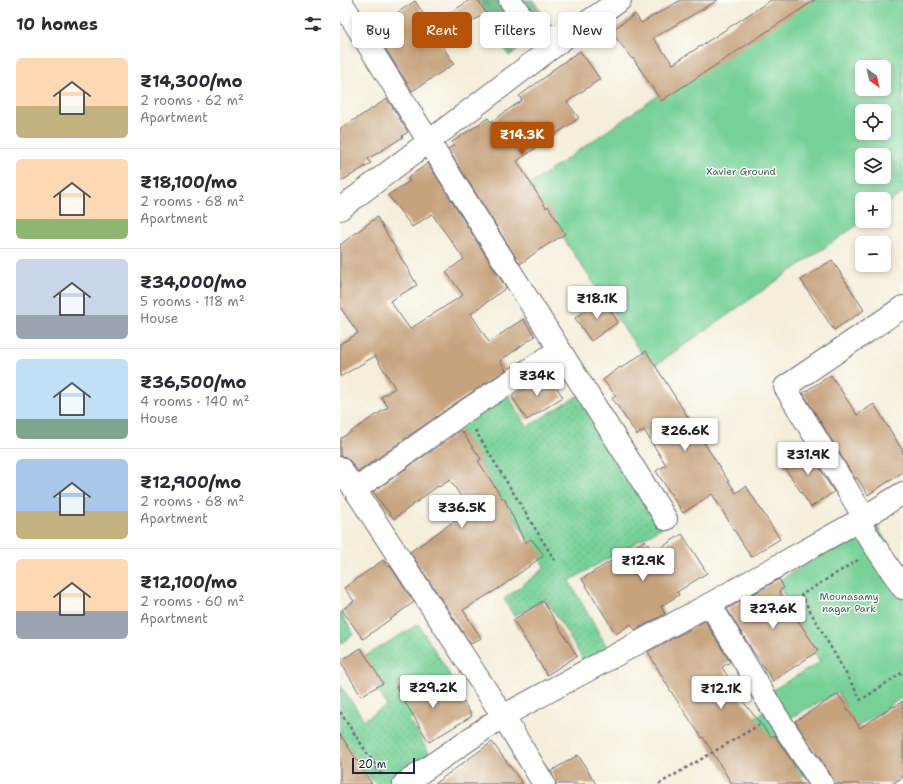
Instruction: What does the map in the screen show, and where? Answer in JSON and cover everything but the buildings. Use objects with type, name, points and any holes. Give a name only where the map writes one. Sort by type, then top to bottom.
[{"type":"street","points":[[340,0],[666,519]]},
{"type":"street","points":[[510,0],[529,27],[550,37],[558,35]]},
{"type":"street","points":[[602,12],[620,0]]},
{"type":"street","points":[[340,209],[558,43]]},
{"type":"street","points":[[903,307],[785,387],[878,548],[903,588]]},
{"type":"street","points":[[355,490],[464,412],[559,350]]},
{"type":"street","points":[[340,468],[503,716],[544,784]]},
{"type":"street","points":[[394,781],[503,716],[710,604],[903,494]]},
{"type":"street","points":[[710,604],[776,715],[822,784]]},
{"type":"path","points":[[464,412],[555,561]]},
{"type":"path","points":[[878,548],[801,596],[861,700],[903,672]]},
{"type":"path","points":[[340,712],[394,781]]},
{"type":"path","points":[[659,784],[776,715]]},
{"type":"green space","points":[[471,0],[533,0],[542,12],[480,12],[480,13]]},
{"type":"green space","name":"Xavier Ground","points":[[795,0],[903,0],[903,193],[891,201],[891,192],[855,192],[855,227],[651,368],[528,186]]},
{"type":"green space","points":[[504,48],[520,48],[509,56]]},
{"type":"green space","points":[[507,393],[527,427],[582,393],[666,525],[569,581],[607,647],[584,661],[546,599],[514,616],[504,599],[545,568],[456,424]]},
{"type":"green space","name":"Mounasamy nagar Park","points":[[875,523],[903,570],[903,697],[857,727],[838,692],[790,718],[819,766],[788,784],[728,732],[766,711],[759,698],[820,662],[777,582]]},
{"type":"green space","points":[[340,612],[354,634],[340,644]]},
{"type":"green space","points":[[418,624],[459,689],[409,719],[430,754],[384,784],[375,784],[340,735],[340,685],[364,720],[387,705],[359,660]]}]
